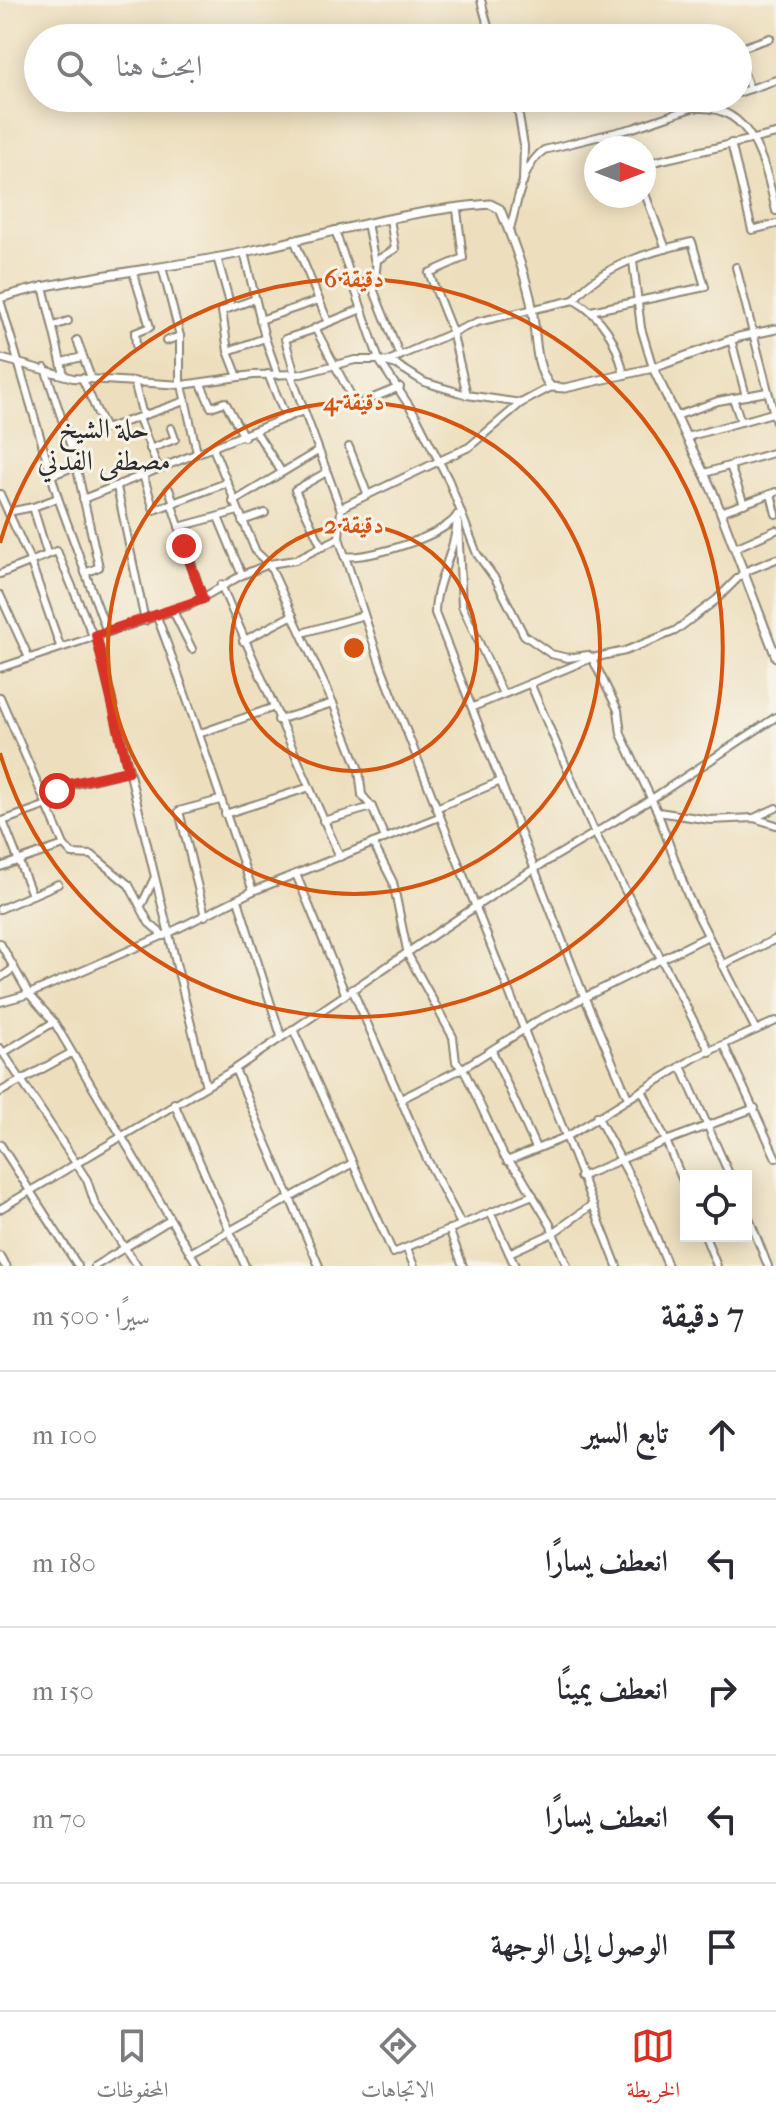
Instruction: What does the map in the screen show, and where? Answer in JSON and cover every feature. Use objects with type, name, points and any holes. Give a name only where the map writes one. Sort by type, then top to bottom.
[{"type":"street","points":[[481,0],[487,24]]},
{"type":"street","points":[[752,44],[770,38]]},
{"type":"street","points":[[752,88],[776,80]]},
{"type":"street","points":[[518,112],[524,146],[523,185]]},
{"type":"street","points":[[509,232],[523,185],[536,156],[544,150],[633,128],[679,112]]},
{"type":"street","points":[[725,112],[747,127],[776,211]]},
{"type":"street","points":[[656,161],[776,134]]},
{"type":"street","points":[[731,143],[752,230],[776,224]]},
{"type":"street","points":[[107,632],[58,498],[0,299],[43,286],[244,252],[367,223],[496,206],[509,232],[533,309],[541,366],[551,387]]},
{"type":"street","points":[[650,208],[666,249]]},
{"type":"street","points":[[457,210],[463,258],[429,272],[452,331],[467,395]]},
{"type":"street","points":[[375,264],[395,249],[390,219]]},
{"type":"street","points":[[367,223],[375,264],[374,291],[400,356]]},
{"type":"street","points":[[335,230],[359,310],[379,360],[400,387],[440,463],[458,516],[477,554],[496,580],[529,641],[551,654],[568,658],[588,655],[592,658],[618,710],[621,734],[657,811],[673,860],[756,1030]]},
{"type":"street","points":[[294,239],[328,322]]},
{"type":"street","points":[[388,361],[452,331],[574,300],[594,279],[633,261],[692,242],[706,285],[591,311]]},
{"type":"street","points":[[244,252],[260,320],[278,375]]},
{"type":"street","points":[[217,257],[231,307]]},
{"type":"street","points":[[633,261],[641,328],[653,368],[705,473],[776,657]]},
{"type":"street","points":[[162,267],[180,336],[181,384],[197,453]]},
{"type":"street","points":[[736,267],[750,334],[776,422]]},
{"type":"street","points":[[133,272],[150,327],[135,333],[136,345]]},
{"type":"street","points":[[43,286],[64,375]]},
{"type":"street","points":[[238,377],[228,351],[222,310],[255,299]]},
{"type":"street","points":[[260,320],[319,300]]},
{"type":"street","points":[[574,300],[591,311],[614,342],[624,375]]},
{"type":"street","points":[[359,310],[285,340],[293,375],[325,473],[341,510],[339,538],[364,615],[474,909],[568,1136],[580,1177],[617,1266]]},
{"type":"street","points":[[54,326],[68,321]]},
{"type":"street","points":[[315,329],[356,405],[400,387]]},
{"type":"street","points":[[341,510],[367,493],[440,463],[483,437],[521,403],[551,387],[565,388],[653,368],[731,339],[776,329]]},
{"type":"street","points":[[166,341],[180,336]]},
{"type":"street","points":[[228,351],[265,338]]},
{"type":"street","points":[[731,339],[746,396]]},
{"type":"street","points":[[77,340],[91,378]]},
{"type":"street","points":[[62,362],[82,357]]},
{"type":"street","points":[[0,358],[82,378],[181,384],[268,374],[293,375],[355,360],[379,360],[388,361],[424,382],[467,395],[521,403]]},
{"type":"street","points":[[45,368],[76,466],[99,567],[67,574]]},
{"type":"street","points":[[268,374],[286,418]]},
{"type":"street","points":[[82,378],[104,429],[185,401]]},
{"type":"street","points":[[134,381],[141,417],[158,468]]},
{"type":"street","points":[[201,384],[211,407],[226,403],[244,437]]},
{"type":"street","points":[[676,416],[733,398],[767,392]]},
{"type":"street","points":[[733,398],[741,422]]},
{"type":"street","points":[[83,499],[303,411]]},
{"type":"street","points":[[687,437],[775,412]]},
{"type":"street","points":[[150,449],[175,439],[171,428]]},
{"type":"street","points":[[256,432],[281,471]]},
{"type":"street","points":[[349,447],[367,493]]},
{"type":"street","points":[[213,448],[256,552],[269,564],[333,703],[359,770],[362,795],[372,807],[385,838]]},
{"type":"street","points":[[233,502],[318,451]]},
{"type":"street","points":[[705,473],[776,452]]},
{"type":"street","points":[[52,475],[76,466]]},
{"type":"street","points":[[730,466],[744,504]]},
{"type":"street","points":[[322,547],[295,490],[325,473]]},
{"type":"street","points":[[143,475],[154,510],[226,483]]},
{"type":"street","points":[[117,487],[145,621]]},
{"type":"street","points":[[169,489],[203,599]]},
{"type":"street","points":[[721,512],[773,493],[776,514]]},
{"type":"street","points":[[0,494],[30,560],[60,646]]},
{"type":"street","points":[[0,518],[58,498]]},
{"type":"street","points":[[33,507],[47,553]]},
{"type":"street","points":[[179,527],[238,511]]},
{"type":"street","points":[[242,521],[265,513]]},
{"type":"street","points":[[344,556],[366,556],[396,547],[458,516]]},
{"type":"street","points":[[458,516],[462,606],[503,694]]},
{"type":"street","points":[[458,516],[449,567],[435,601],[435,613],[584,996],[628,1098]]},
{"type":"street","points":[[218,517],[242,575]]},
{"type":"street","points":[[735,548],[776,530]]},
{"type":"street","points":[[0,668],[173,611],[203,599],[221,585],[242,575],[269,564],[295,560],[339,538]]},
{"type":"street","points":[[0,574],[47,553],[57,552],[94,635],[206,1086]]},
{"type":"street","points":[[473,707],[592,658],[625,651],[675,631],[716,600],[744,572],[776,559]]},
{"type":"street","points":[[221,585],[272,708],[340,857]]},
{"type":"street","points":[[0,595],[29,658]]},
{"type":"street","points":[[173,611],[192,649]]},
{"type":"street","points":[[243,641],[293,615]]},
{"type":"street","points":[[302,633],[364,615]]},
{"type":"street","points":[[157,617],[201,733],[220,800],[253,891]]},
{"type":"street","points":[[530,683],[595,833],[710,1052]]},
{"type":"street","points":[[0,697],[3,712],[64,845],[72,854],[92,855],[129,885],[149,923],[166,934]]},
{"type":"street","points":[[278,720],[333,703]]},
{"type":"street","points":[[201,733],[272,708]]},
{"type":"street","points":[[0,1209],[74,1162],[235,1069],[535,868],[650,800],[776,717]]},
{"type":"street","points":[[32,895],[2,822],[47,805],[60,788],[128,771]]},
{"type":"street","points":[[436,808],[501,781]]},
{"type":"street","points":[[225,814],[307,788]]},
{"type":"street","points":[[205,916],[179,812],[220,800]]},
{"type":"street","points":[[323,821],[372,807]]},
{"type":"street","points":[[754,818],[776,808]]},
{"type":"street","points":[[657,811],[710,820],[754,818],[776,825]]},
{"type":"street","points":[[0,1002],[29,994],[166,934],[253,891],[439,817]]},
{"type":"street","points":[[373,843],[393,882],[408,955],[453,1037],[456,1062],[463,1068],[507,1161],[520,1174],[533,1195],[567,1266]]},
{"type":"street","points":[[0,867],[64,845]]},
{"type":"street","points":[[296,874],[345,993]]},
{"type":"street","points":[[142,906],[154,879]]},
{"type":"street","points":[[0,909],[58,884]]},
{"type":"street","points":[[238,900],[281,1036]]},
{"type":"street","points":[[403,1098],[463,1068],[584,996],[708,936]]},
{"type":"street","points":[[722,965],[776,939]]},
{"type":"street","points":[[0,943],[29,994],[54,1022],[198,1266]]},
{"type":"street","points":[[0,978],[13,969]]},
{"type":"street","points":[[352,989],[403,1098],[426,1157],[461,1224]]},
{"type":"street","points":[[54,1022],[2,1051],[87,1180],[95,1204],[137,1266]]},
{"type":"street","points":[[507,1161],[568,1136],[681,1066],[775,1024]]},
{"type":"street","points":[[293,1029],[388,1249],[397,1254],[533,1195]]},
{"type":"street","points":[[725,1047],[776,1158]]},
{"type":"street","points":[[492,1051],[536,1148]]},
{"type":"street","points":[[0,1092],[71,1053]]},
{"type":"street","points":[[681,1066],[727,1170]]},
{"type":"street","points":[[235,1069],[319,1266]]},
{"type":"street","points":[[642,1090],[680,1174]]},
{"type":"street","points":[[174,1103],[243,1265]]},
{"type":"street","points":[[580,1177],[707,1124],[755,1108]]},
{"type":"street","points":[[597,1116],[621,1160],[668,1266]]},
{"type":"street","points":[[0,1144],[78,1266]]},
{"type":"street","points":[[190,1253],[351,1164]]},
{"type":"street","points":[[509,1253],[553,1233],[592,1205]]},
{"type":"street","points":[[491,1214],[515,1266]]},
{"type":"street","points":[[95,1266],[170,1220]]},
{"type":"street","points":[[752,1226],[768,1266]]},
{"type":"street","points":[[449,1229],[463,1266]]},
{"type":"street","points":[[707,1242],[717,1266]]},
{"type":"street","points":[[407,1249],[414,1266]]},
{"type":"street","points":[[0,1257],[6,1266]]},
{"type":"district","name":"حلة الشيخ مصطفى الفدني","points":[[104,444]]},
{"type":"route","points":[[57,791],[73,783],[128,771],[96,635],[203,599],[184,546]]}]
